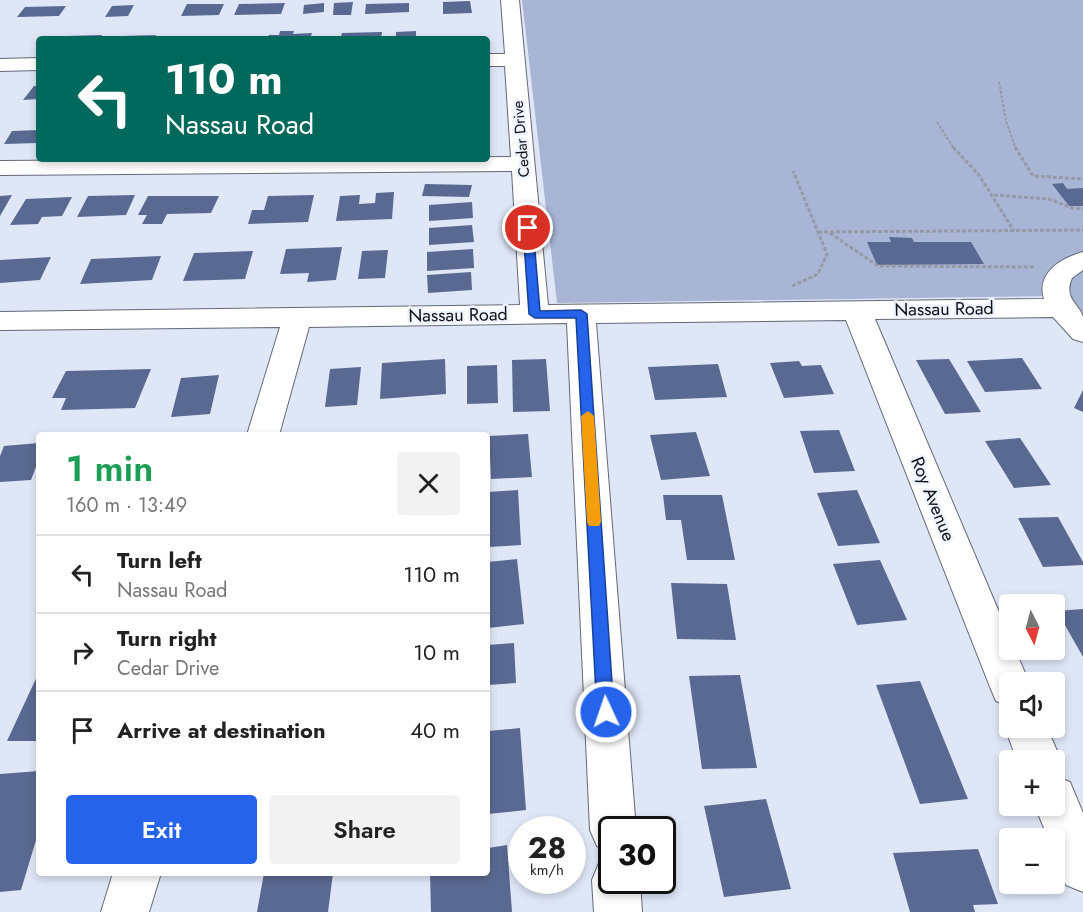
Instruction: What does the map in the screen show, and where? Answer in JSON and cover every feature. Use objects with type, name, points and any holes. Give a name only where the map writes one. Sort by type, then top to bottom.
[{"type":"street","name":"Cedar Drive","points":[[510,0],[535,314]]},
{"type":"street","points":[[490,60],[515,60]]},
{"type":"street","points":[[0,64],[36,64]]},
{"type":"street","points":[[0,168],[523,164]]},
{"type":"street","points":[[1074,264],[1059,275],[1055,291],[1061,308],[1083,332]]},
{"type":"street","name":"Nassau Road","points":[[4,327],[297,318],[1061,308]]},
{"type":"street","name":"Roy Avenue","points":[[856,310],[1004,672]]},
{"type":"street","points":[[581,314],[612,816]]},
{"type":"street","points":[[264,432],[297,318]]},
{"type":"street","points":[[1061,816],[1083,868]]},
{"type":"street","points":[[125,912],[135,876]]},
{"type":"street","points":[[617,894],[618,912]]},
{"type":"path","points":[[999,82],[1012,147],[1033,176],[1083,179]]},
{"type":"path","points":[[937,122],[957,153],[979,175],[1014,231]]},
{"type":"path","points":[[792,286],[818,274],[827,254],[793,171]]},
{"type":"path","points":[[993,195],[1049,199],[1072,208],[1083,209]]},
{"type":"path","points":[[819,232],[1083,230]]},
{"type":"path","points":[[830,232],[878,266],[1074,264]]},
{"type":"shaded area","points":[[522,0],[1083,0],[1083,328],[1060,296],[557,303]]},
{"type":"building","points":[[470,1],[472,13],[443,14],[443,2]]},
{"type":"building","points":[[353,2],[351,15],[333,15],[334,3]]},
{"type":"building","points":[[285,3],[281,14],[234,15],[239,4]]},
{"type":"building","points":[[324,3],[324,12],[303,14],[304,5]]},
{"type":"building","points":[[409,3],[409,12],[365,14],[366,4]]},
{"type":"building","points":[[187,4],[224,4],[219,15],[181,16]]},
{"type":"building","points":[[134,5],[128,16],[105,17],[112,6]]},
{"type":"building","points":[[66,6],[59,16],[17,17],[25,7]]},
{"type":"building","points":[[280,31],[294,31],[293,34],[312,33],[311,36],[268,36],[279,35]]},
{"type":"building","points":[[416,31],[416,36],[396,36],[396,32]]},
{"type":"building","points":[[382,32],[381,36],[341,36],[342,33]]},
{"type":"building","points":[[34,86],[36,86],[36,99],[23,100]]},
{"type":"building","points":[[36,130],[36,143],[4,144],[12,131]]},
{"type":"building","points":[[1063,183],[1067,189],[1083,188],[1083,206],[1069,206],[1052,184]]},
{"type":"building","points":[[425,184],[472,185],[469,197],[422,196]]},
{"type":"building","points":[[394,192],[392,219],[336,221],[340,196],[360,195],[359,204],[375,203],[376,193]]},
{"type":"building","points":[[12,195],[0,216],[0,196]]},
{"type":"building","points":[[135,195],[126,215],[77,217],[88,196]]},
{"type":"building","points":[[314,195],[308,222],[248,224],[252,210],[264,210],[268,196]]},
{"type":"building","points":[[148,196],[219,196],[211,213],[167,214],[162,224],[142,224],[147,215],[138,215]]},
{"type":"building","points":[[72,197],[62,216],[42,217],[38,224],[10,225],[26,199]]},
{"type":"building","points":[[472,202],[473,218],[429,221],[429,205]]},
{"type":"building","points":[[472,225],[474,242],[429,245],[429,228]]},
{"type":"building","points":[[889,237],[912,238],[914,242],[971,242],[984,264],[877,265],[867,242],[891,242]]},
{"type":"building","points":[[342,247],[336,280],[307,282],[309,273],[280,274],[286,249]]},
{"type":"building","points":[[473,249],[474,268],[427,271],[427,252]]},
{"type":"building","points":[[388,250],[385,278],[358,279],[362,251]]},
{"type":"building","points":[[253,251],[245,279],[183,281],[194,253]]},
{"type":"building","points":[[161,256],[152,280],[80,284],[91,259]]},
{"type":"building","points":[[51,257],[40,280],[0,283],[0,260]]},
{"type":"building","points":[[471,272],[472,290],[428,293],[427,275]]},
{"type":"building","points":[[1022,358],[1042,389],[985,392],[967,361]]},
{"type":"building","points":[[445,359],[446,394],[380,399],[382,363]]},
{"type":"building","points":[[546,359],[550,411],[513,412],[512,360]]},
{"type":"building","points":[[949,359],[981,412],[945,414],[916,360]]},
{"type":"building","points":[[799,361],[802,366],[821,365],[834,394],[784,398],[770,363]]},
{"type":"building","points":[[718,364],[727,397],[655,400],[648,367]]},
{"type":"building","points":[[497,365],[498,403],[467,404],[467,366]]},
{"type":"building","points":[[361,367],[357,405],[325,407],[330,369]]},
{"type":"building","points":[[151,369],[135,408],[61,410],[66,398],[52,398],[66,371]]},
{"type":"building","points":[[219,375],[210,414],[171,417],[181,378]]},
{"type":"building","points":[[1083,390],[1083,412],[1074,408]]},
{"type":"building","points":[[839,430],[855,471],[814,473],[800,431]]},
{"type":"building","points":[[696,432],[710,476],[661,480],[650,435]]},
{"type":"building","points":[[528,434],[532,477],[491,479],[490,436]]},
{"type":"building","points":[[1020,438],[1051,485],[1014,488],[985,441]]},
{"type":"building","points":[[36,443],[36,467],[31,480],[0,482],[0,456],[4,446]]},
{"type":"building","points":[[518,490],[521,545],[490,547],[490,492]]},
{"type":"building","points":[[857,490],[880,543],[838,546],[817,493]]},
{"type":"building","points":[[663,495],[722,495],[735,560],[687,560],[681,520],[666,520]]},
{"type":"building","points":[[1058,517],[1083,565],[1043,567],[1018,518]]},
{"type":"building","points":[[517,559],[524,624],[490,628],[490,562]]},
{"type":"building","points":[[880,560],[907,620],[857,625],[833,564]]},
{"type":"building","points":[[671,583],[727,584],[736,640],[677,639]]},
{"type":"building","points":[[1083,609],[1083,657],[1065,625],[1065,610]]},
{"type":"building","points":[[514,643],[516,683],[490,685],[490,645]]},
{"type":"building","points":[[740,675],[757,768],[702,769],[689,676]]},
{"type":"building","points":[[36,678],[36,741],[7,741]]},
{"type":"building","points":[[920,681],[968,799],[920,804],[876,685]]},
{"type":"building","points":[[520,728],[526,810],[490,814],[490,731]]},
{"type":"building","points":[[36,771],[36,840],[21,890],[0,892],[0,774]]},
{"type":"building","points":[[766,799],[791,889],[724,897],[704,806]]},
{"type":"building","points":[[507,845],[508,894],[511,894],[512,912],[431,912],[430,876],[490,876],[490,848]]},
{"type":"building","points":[[978,849],[998,904],[973,905],[975,912],[910,912],[893,853]]},
{"type":"building","points":[[263,876],[333,876],[328,912],[257,912]]},
{"type":"slow traffic","points":[[588,416],[594,522]]},
{"type":"route","points":[[528,228],[535,314],[581,314],[606,712]]}]
